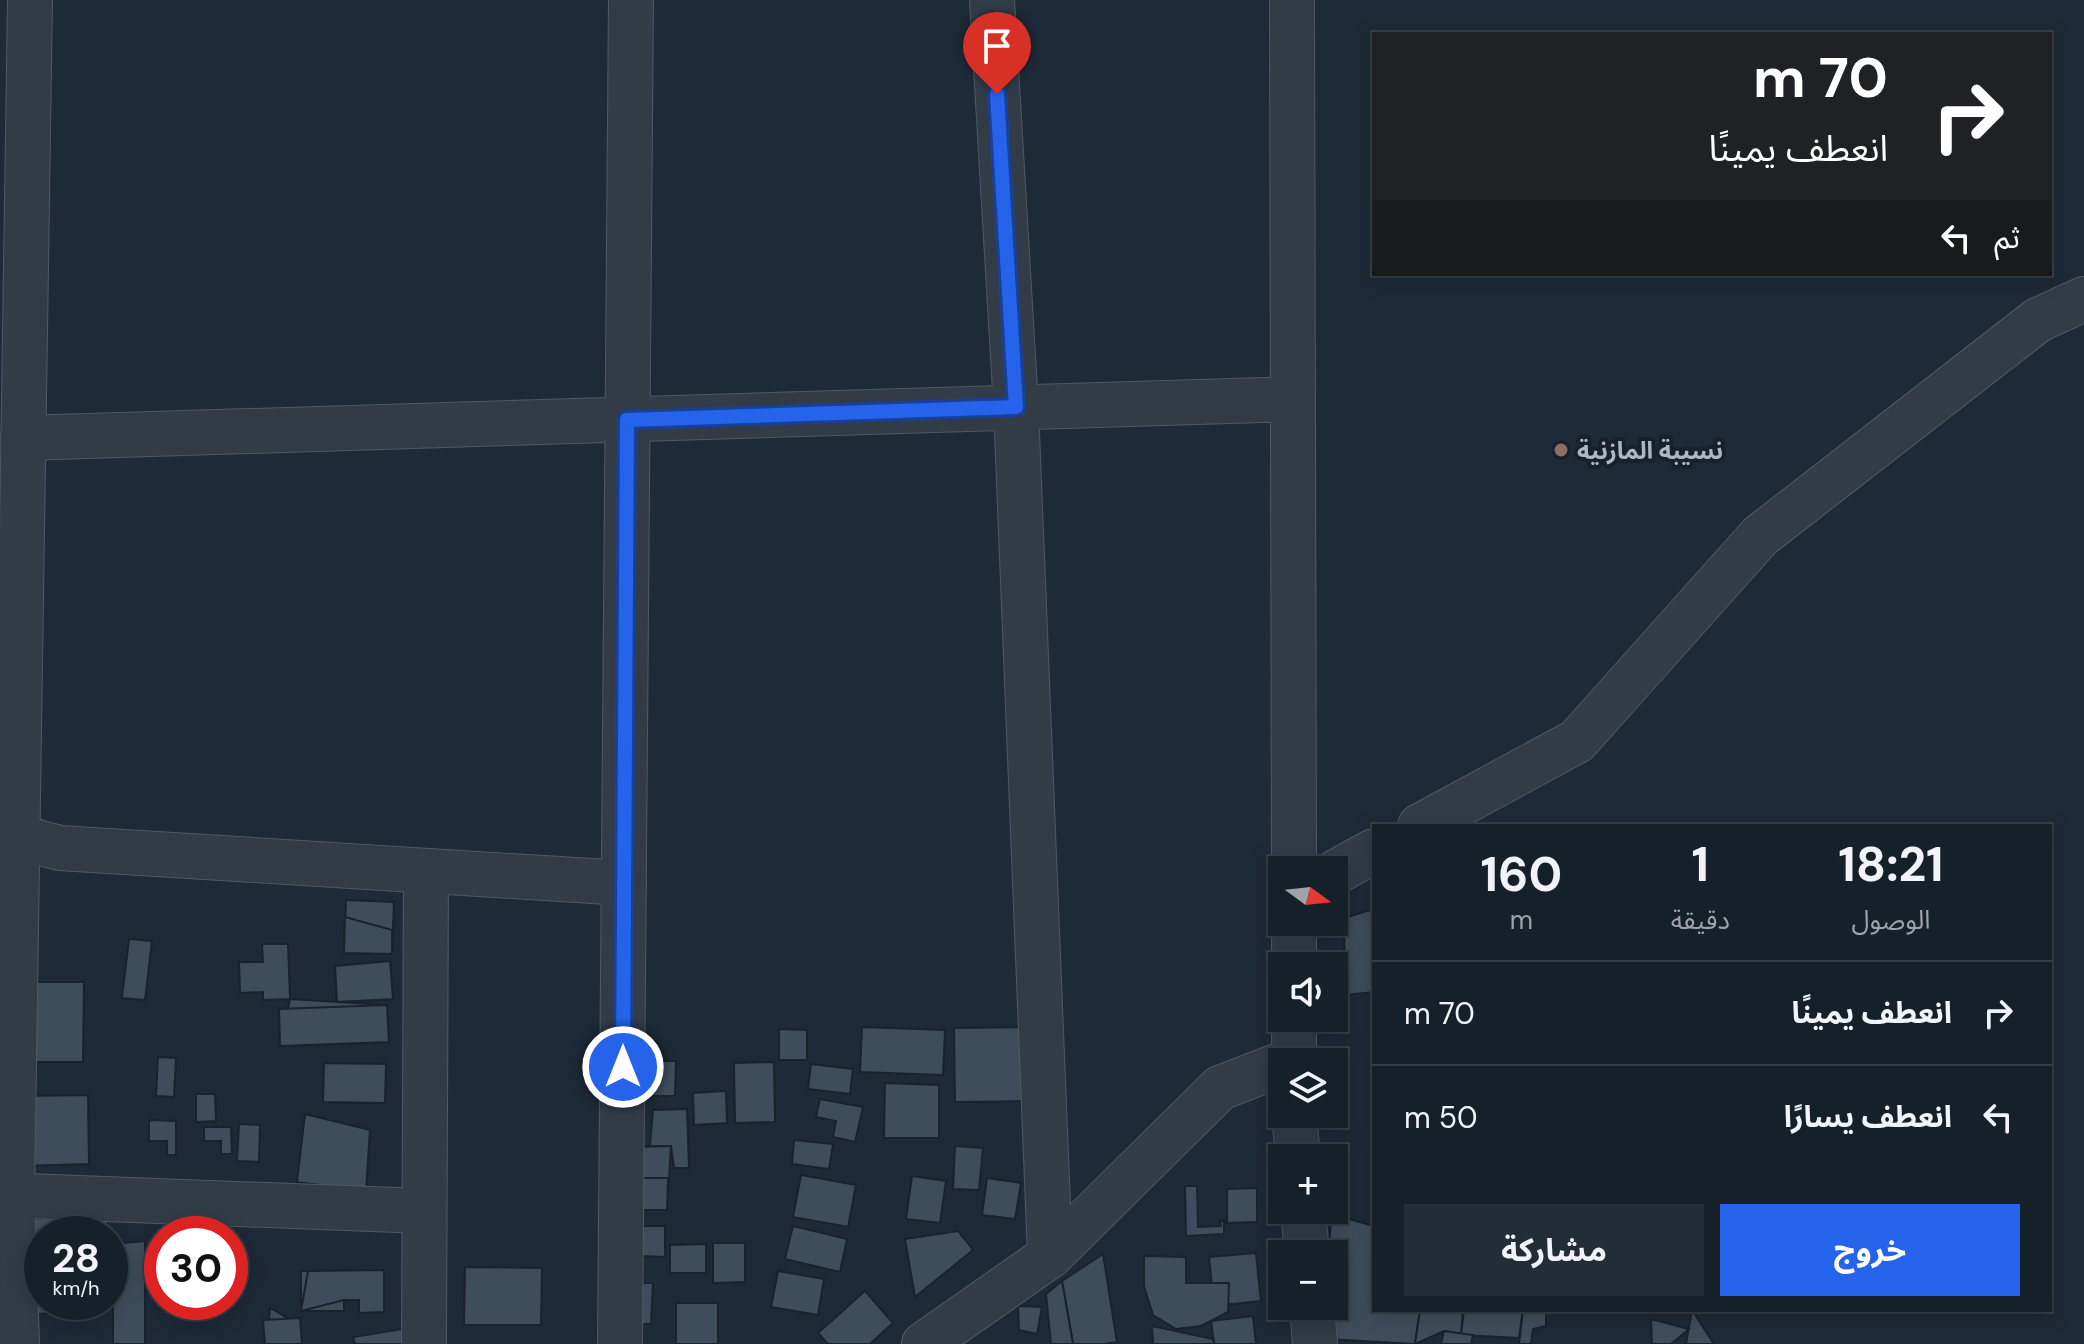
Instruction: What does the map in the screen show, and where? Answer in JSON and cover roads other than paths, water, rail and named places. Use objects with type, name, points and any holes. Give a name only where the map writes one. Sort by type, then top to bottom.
[{"type":"street","points":[[17,1344],[6,1195],[8,832],[23,438],[30,0]]},
{"type":"street","points":[[620,1344],[631,0]]},
{"type":"street","points":[[992,0],[1016,407],[1050,1256]]},
{"type":"street","points":[[1292,0],[1294,856]]},
{"type":"street","points":[[1424,824],[1577,741],[1760,536],[2038,320],[2084,299]]},
{"type":"street","points":[[23,438],[1293,399]]},
{"type":"street","points":[[8,832],[60,848],[624,883]]},
{"type":"street","points":[[1348,865],[1372,852]]},
{"type":"street","points":[[424,1344],[426,871]]},
{"type":"street","points":[[924,1344],[1050,1256],[1220,1088],[1268,1064]]},
{"type":"street","points":[[6,1195],[424,1211]]},
{"type":"street","points":[[1313,1320],[1315,1344]]},
{"type":"place","name":"نسيبة المازنية","points":[[1561,450]]}]
